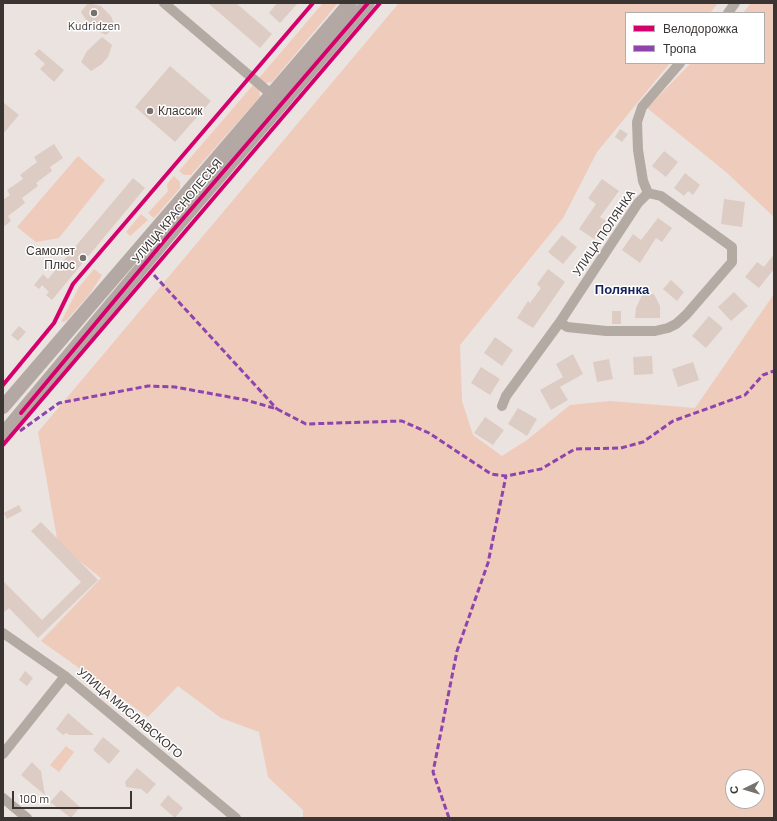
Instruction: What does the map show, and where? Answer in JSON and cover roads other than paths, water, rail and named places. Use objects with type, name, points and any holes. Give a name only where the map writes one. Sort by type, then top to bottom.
[{"type":"street","points":[[164,3],[271,94]]},
{"type":"street","name":"УЛИЦА КРАСНОЛЕСЬЯ","points":[[3,407],[350,3]]},
{"type":"street","name":"УЛИЦА КРАСНОЛЕСЬЯ","points":[[3,434],[164,241],[368,3]]},
{"type":"street","points":[[729,12],[735,3]]},
{"type":"street","name":"УЛИЦА ПОЛЯНКА","points":[[502,406],[506,396],[560,322],[638,204],[648,193],[643,181],[636,139],[636,122],[642,107],[679,64]]},
{"type":"street","points":[[560,322],[567,327],[606,331],[655,331],[676,324],[732,262],[732,247],[661,196],[648,193]]},
{"type":"street","name":"УЛИЦА МИСЛАВСКОГО","points":[[3,633],[65,676],[236,818]]},
{"type":"street","points":[[3,754],[65,676]]},
{"type":"street","points":[[3,798],[27,818]]},
{"type":"place","name":"Kudridzen","points":[[94,13]]},
{"type":"place","name":"Классик","points":[[150,111]]},
{"type":"place","name":"Самолет Плюс","points":[[83,258]]},
{"type":"district","name":"Полянка","points":[[622,290]]}]
